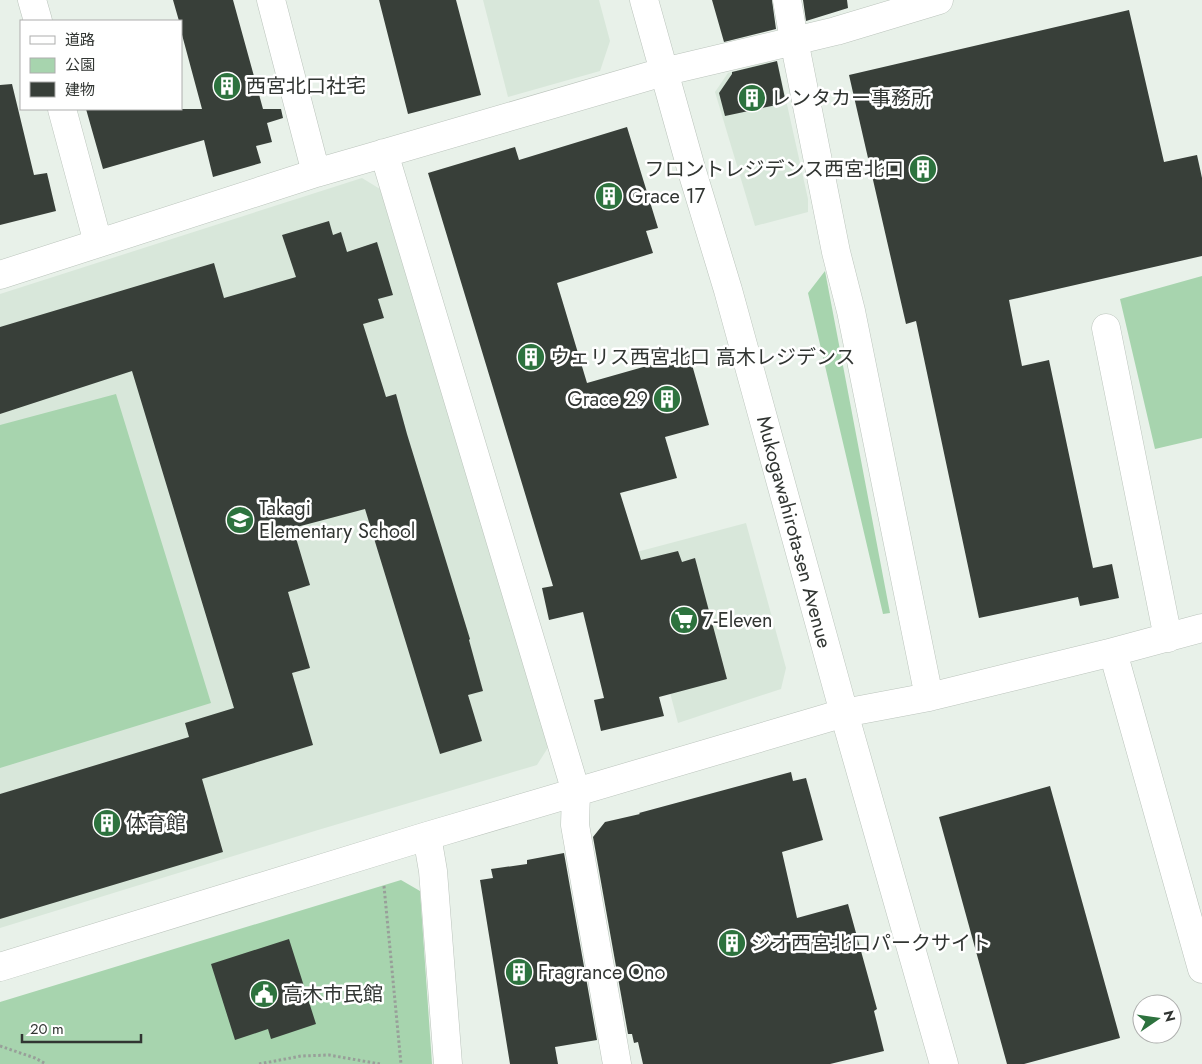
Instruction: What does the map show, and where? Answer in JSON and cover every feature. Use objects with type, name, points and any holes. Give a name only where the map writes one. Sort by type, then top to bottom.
[{"type":"street","points":[[32,0],[38,20]]},
{"type":"street","points":[[271,0],[316,173]]},
{"type":"street","name":"Mukogawahirota-sen Avenue","points":[[644,0],[663,72],[728,290],[844,713],[944,1064]]},
{"type":"street","points":[[787,0],[836,252],[850,311],[929,697]]},
{"type":"street","points":[[0,275],[316,173],[384,153],[663,72],[836,31],[939,0]]},
{"type":"street","points":[[62,110],[98,243]]},
{"type":"street","points":[[384,153],[576,792],[575,825],[617,1064]]},
{"type":"street","points":[[1106,328],[1168,638]]},
{"type":"street","points":[[0,968],[427,836],[844,713],[929,697],[1202,628]]},
{"type":"street","points":[[1113,652],[1202,969]]},
{"type":"street","points":[[427,836],[433,871],[448,1064]]},
{"type":"path","points":[[377,852],[384,885],[401,1064]]},
{"type":"path","points":[[0,1046],[35,1058],[46,1064]]},
{"type":"path","points":[[259,1064],[301,1056],[329,1056],[380,1064]]},
{"type":"shaded area","points":[[483,0],[599,0],[610,41],[600,71],[508,97]]},
{"type":"shaded area","points":[[767,62],[778,64],[808,199],[808,212],[755,226],[715,92],[728,73]]},
{"type":"shaded area","name":"Takagi Elementary School","points":[[362,178],[380,189],[549,746],[537,765],[0,928],[0,294]]},
{"type":"shaded area","points":[[746,523],[786,668],[781,689],[678,723],[633,553]]},
{"type":"green space","points":[[825,271],[890,613],[883,614],[808,293]]},
{"type":"green space","points":[[1202,276],[1202,438],[1155,449],[1120,299]]},
{"type":"green space","points":[[116,394],[211,703],[0,768],[0,425]]},
{"type":"green space","points":[[401,880],[420,891],[432,1064],[0,1064],[0,1002]]},
{"type":"building","points":[[173,0],[233,0],[263,109],[281,109],[283,118],[267,123],[272,142],[256,146],[261,163],[213,177],[204,140],[103,169],[86,110],[202,109],[182,35],[182,20],[179,20]]},
{"type":"building","points":[[379,0],[456,0],[481,95],[408,114]]},
{"type":"building","points":[[712,0],[772,0],[776,29],[724,42]]},
{"type":"building","points":[[803,0],[847,0],[848,8],[806,21]]},
{"type":"building","name":"フロントレジデンス西宮北口","points":[[1129,10],[1164,162],[1197,155],[1202,178],[1202,256],[1009,300],[1022,366],[1049,360],[1093,568],[1112,564],[1119,598],[1080,606],[1078,597],[979,618],[916,321],[906,324],[849,75]]},
{"type":"building","name":"レンタカー事務所","points":[[777,61],[786,103],[725,116],[719,93],[732,72]]},
{"type":"building","points":[[12,84],[34,175],[47,173],[56,211],[0,225],[0,85]]},
{"type":"building","points":[[627,127],[658,228],[646,231],[653,253],[557,283],[587,383],[689,354],[709,425],[665,437],[677,478],[620,493],[641,560],[678,551],[682,562],[695,558],[727,679],[659,697],[664,716],[601,731],[594,700],[604,698],[583,612],[549,620],[542,588],[553,586],[428,173],[515,147],[519,160]]},
{"type":"building","points":[[329,221],[333,235],[341,232],[347,252],[377,242],[393,295],[378,299],[384,318],[363,324],[386,397],[396,394],[470,639],[483,691],[468,695],[482,741],[440,754],[365,509],[293,528],[310,585],[288,592],[310,668],[292,673],[313,745],[202,779],[223,852],[0,919],[0,794],[189,737],[185,723],[234,708],[132,371],[0,414],[0,327],[214,263],[224,298],[296,277],[282,235]]},
{"type":"building","points":[[791,772],[793,781],[806,778],[823,840],[782,852],[797,918],[848,904],[877,1009],[874,1011],[884,1051],[830,1064],[643,1064],[638,1042],[634,1043],[632,1034],[628,1034],[593,837],[605,822]]},
{"type":"building","points":[[1050,786],[1120,1038],[1024,1064],[1007,1064],[939,817]]},
{"type":"building","points":[[564,853],[597,1040],[555,1047],[558,1064],[510,1064],[480,880],[493,878],[491,869],[527,864],[527,860]]},
{"type":"building","name":"高木市民館","points":[[289,939],[316,1024],[271,1039],[268,1029],[235,1040],[211,964]]},
{"type":"place","name":"西宮北口社宅","points":[[227,86]]},
{"type":"place","name":"レンタカー事務所","points":[[752,98]]},
{"type":"place","name":"フロントレジデンス西宮北口","points":[[923,169]]},
{"type":"place","name":"Grace 17","points":[[609,196]]},
{"type":"place","name":"ウェリス西宮北口 高木レジデンス","points":[[531,357]]},
{"type":"place","name":"Grace 29","points":[[667,399]]},
{"type":"place","name":"Takagi Elementary School","points":[[240,520]]},
{"type":"place","name":"7-Eleven","points":[[684,620]]},
{"type":"place","name":"体育館","points":[[107,823]]},
{"type":"place","name":"ジオ西宮北口パークサイト","points":[[732,943]]},
{"type":"place","name":"Fragrance Ono","points":[[519,972]]},
{"type":"place","name":"高木市民館","points":[[264,994]]}]
